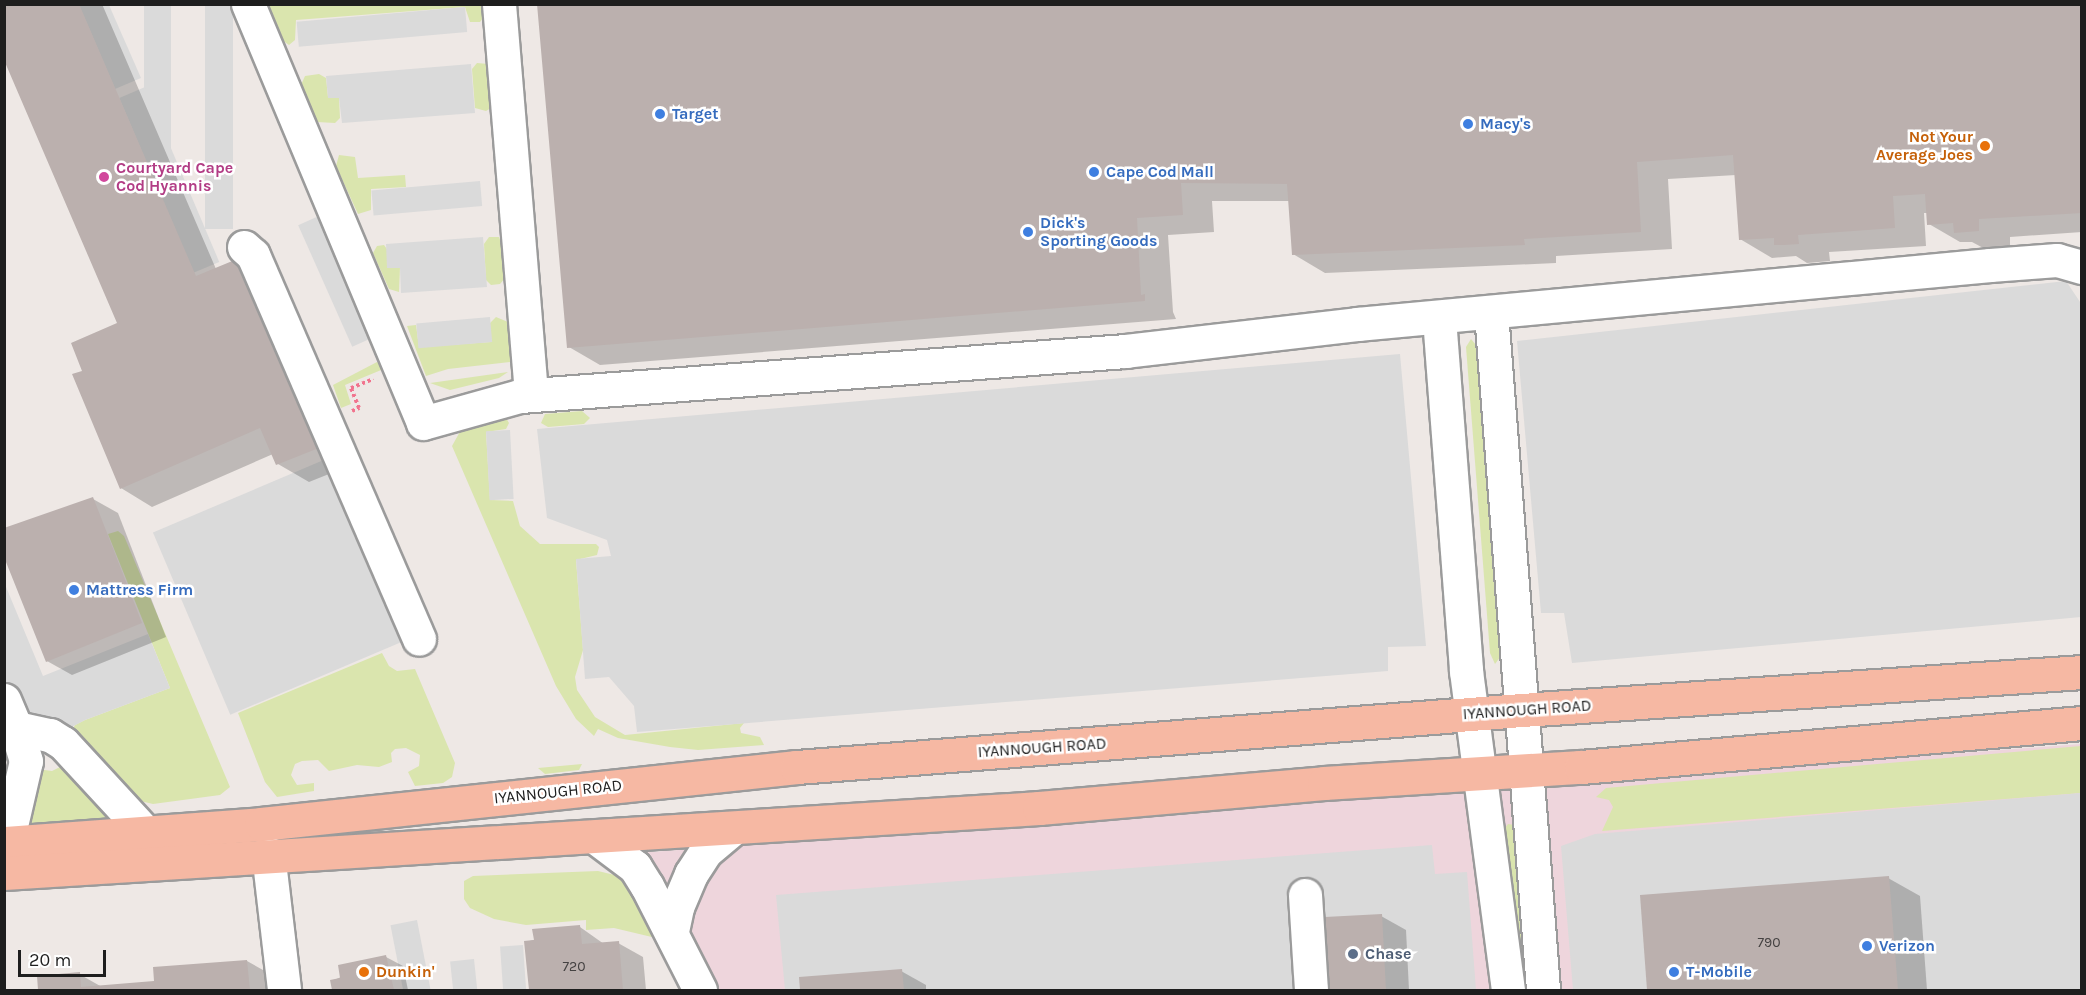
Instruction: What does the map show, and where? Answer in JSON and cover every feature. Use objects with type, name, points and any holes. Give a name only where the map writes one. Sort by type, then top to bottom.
[{"type":"main road","name":"IYANNOUGH ROAD","points":[[5,853],[146,833],[797,767],[1522,710],[2082,672]]},
{"type":"main road","points":[[5,853],[268,853],[595,837],[1527,771],[2082,723]]},
{"type":"lane","points":[[248,4],[423,423],[506,399],[531,395],[1125,351],[1491,312],[2057,260],[2082,267]]},
{"type":"lane","points":[[500,4],[531,395]]},
{"type":"lane","points":[[244,247],[253,255],[419,639]]},
{"type":"lane","points":[[1491,312],[1543,990]]},
{"type":"lane","points":[[1439,318],[1465,657],[1508,990]]},
{"type":"lane","points":[[10,714],[63,743],[146,833]]},
{"type":"lane","points":[[5,853],[26,761],[10,714]]},
{"type":"lane","points":[[672,931],[677,907],[691,874],[706,851],[733,828]]},
{"type":"lane","points":[[595,837],[634,867],[672,931],[700,990]]},
{"type":"lane","points":[[268,853],[284,990]]},
{"type":"lane","points":[[1305,895],[1311,990]]},
{"type":"path","points":[[325,422],[359,408],[351,388],[376,378]]},
{"type":"shaded area","points":[[79,5],[109,5],[141,78],[115,89]]},
{"type":"shaded area","points":[[144,5],[171,5],[171,242],[144,242]]},
{"type":"shaded area","points":[[205,5],[233,5],[233,229],[205,229]]},
{"type":"shaded area","points":[[465,7],[467,32],[299,47],[297,22]]},
{"type":"shaded area","points":[[471,64],[475,113],[342,123],[339,98],[328,98],[326,76]]},
{"type":"shaded area","points":[[145,87],[219,262],[193,273],[119,98]]},
{"type":"shaded area","points":[[480,181],[482,206],[374,215],[371,190]]},
{"type":"shaded area","points":[[321,215],[375,337],[352,347],[298,225]]},
{"type":"shaded area","points":[[483,237],[487,287],[401,293],[400,268],[387,268],[386,244]]},
{"type":"shaded area","points":[[2066,281],[2082,305],[2081,617],[1572,663],[1564,613],[1541,613],[1517,341]]},
{"type":"shaded area","points":[[490,317],[492,342],[418,348],[416,323]]},
{"type":"shaded area","points":[[1400,354],[1426,646],[1388,647],[1388,671],[637,732],[634,706],[609,677],[585,679],[576,559],[611,556],[607,540],[547,518],[537,429]]},
{"type":"shaded area","points":[[510,430],[514,499],[490,500],[486,431]]},
{"type":"shaded area","points":[[326,459],[403,641],[230,715],[153,532]]},
{"type":"shaded area","points":[[4,582],[43,676],[148,634],[170,688],[85,720],[5,762]]},
{"type":"shaded area","points":[[2081,744],[2081,990],[692,990],[612,855]]},
{"type":"shaded area","points":[[2081,793],[2081,990],[1573,990],[1561,846],[1595,834]]},
{"type":"shaded area","points":[[1432,845],[1435,874],[1467,872],[1476,990],[785,990],[776,895]]},
{"type":"shaded area","points":[[417,920],[431,990],[403,990],[390,925]]},
{"type":"shaded area","points":[[523,945],[526,990],[503,990],[500,947]]},
{"type":"shaded area","points":[[474,959],[477,990],[453,990],[450,962]]},
{"type":"green space","points":[[267,5],[484,5],[484,17],[480,22],[470,22],[465,7],[296,20],[295,40],[289,45],[282,40]]},
{"type":"green space","points":[[477,63],[488,64],[491,108],[486,111],[475,108],[472,69]]},
{"type":"green space","points":[[319,74],[326,78],[328,97],[339,98],[340,118],[335,123],[317,122],[301,85],[305,76]]},
{"type":"green space","points":[[339,155],[355,157],[358,178],[405,175],[406,187],[371,189],[371,210],[358,214],[336,166]]},
{"type":"green space","points":[[489,237],[499,237],[501,242],[505,278],[500,284],[491,285],[486,280],[484,244]]},
{"type":"green space","points":[[384,245],[400,267],[399,292],[389,289],[373,253],[377,246]]},
{"type":"green space","points":[[496,317],[508,322],[511,362],[448,369],[426,376],[407,326],[416,325],[419,347],[491,342],[490,323]]},
{"type":"green space","points":[[1471,339],[1476,345],[1501,656],[1495,664],[1490,653],[1466,347]]},
{"type":"green space","points":[[377,362],[386,368],[345,385],[351,404],[341,408],[333,385]]},
{"type":"green space","points":[[508,372],[499,378],[450,390],[430,383]]},
{"type":"green space","points":[[582,411],[590,418],[584,424],[548,427],[541,423],[545,414]]},
{"type":"green space","points":[[506,418],[509,423],[506,429],[486,432],[490,500],[513,501],[520,526],[540,544],[596,544],[599,547],[597,555],[576,560],[583,650],[575,677],[577,690],[595,717],[625,735],[744,723],[740,728],[741,733],[760,737],[764,745],[698,750],[670,747],[618,738],[598,729],[594,736],[576,719],[556,686],[452,446],[462,428]]},
{"type":"green space","points":[[118,531],[124,536],[230,787],[220,795],[153,804],[136,800],[70,734],[75,725],[85,720],[170,688],[108,534]]},
{"type":"green space","points":[[382,653],[389,666],[397,671],[415,669],[455,763],[452,777],[443,783],[415,786],[408,772],[419,766],[420,755],[406,748],[395,749],[391,753],[392,762],[379,767],[357,765],[329,771],[318,760],[302,761],[295,764],[291,775],[297,785],[314,783],[314,791],[277,797],[265,782],[238,713]]},
{"type":"green space","points":[[2081,746],[2081,793],[1602,831],[1613,807],[1609,800],[1596,797],[1606,788]]},
{"type":"green space","points":[[66,764],[112,819],[28,826],[37,769],[52,771]]},
{"type":"green space","points":[[582,764],[579,770],[545,774],[538,768]]},
{"type":"green space","points":[[1508,824],[1514,825],[1528,990],[1516,990],[1505,828]]},
{"type":"green space","points":[[598,871],[631,879],[656,938],[614,928],[586,930],[586,920],[526,925],[494,919],[470,908],[464,899],[464,881],[473,876]]},
{"type":"building","name":"Courtyard Cape Cod Hyannis","points":[[4,4],[79,4],[196,276],[242,257],[324,446],[276,465],[260,428],[120,489],[72,374],[82,371],[71,343],[117,323],[4,60]]},
{"type":"building","name":"Cape Cod Mall","points":[[537,4],[2082,4],[2082,213],[1979,219],[1979,231],[1954,233],[1953,223],[1927,225],[1925,194],[1893,196],[1895,228],[1798,235],[1799,244],[1774,245],[1774,238],[1739,240],[1733,155],[1637,162],[1641,232],[1524,239],[1525,245],[1292,255],[1287,184],[1181,183],[1183,215],[1137,218],[1141,295],[1145,294],[1145,301],[567,348]]},
{"type":"building","name":"Mattress Firm","points":[[93,497],[142,623],[46,662],[4,557],[4,528]]},
{"type":"building","points":[[1889,876],[1898,990],[1647,990],[1640,895]]},
{"type":"building","name":"Chase","points":[[1382,914],[1386,990],[1324,990],[1320,917]]},
{"type":"building","points":[[580,925],[582,944],[619,941],[623,990],[529,990],[524,941],[534,940],[532,929]]},
{"type":"building","name":"Dunkin'","points":[[386,955],[394,990],[332,990],[330,980],[340,978],[338,965]]},
{"type":"building","points":[[247,960],[250,990],[38,990],[37,976],[80,972],[81,987],[154,981],[153,967]]},
{"type":"building","points":[[902,969],[904,990],[800,990],[799,977]]},
{"type":"place","name":"Target","points":[[660,114]]},
{"type":"place","name":"Macy's","points":[[1468,124]]},
{"type":"place","name":"Not Your Average Joes","points":[[1985,146]]},
{"type":"place","name":"Cape Cod Mall","points":[[1094,172]]},
{"type":"place","name":"Courtyard Cape Cod Hyannis","points":[[104,177]]},
{"type":"place","name":"Dick's Sporting Goods","points":[[1028,232]]},
{"type":"place","name":"Mattress Firm","points":[[74,590]]},
{"type":"place","name":"Verizon","points":[[1867,946]]},
{"type":"place","name":"Chase","points":[[1353,954]]},
{"type":"place","name":"Dunkin'","points":[[364,972]]},
{"type":"place","name":"T-Mobile","points":[[1674,972]]}]
